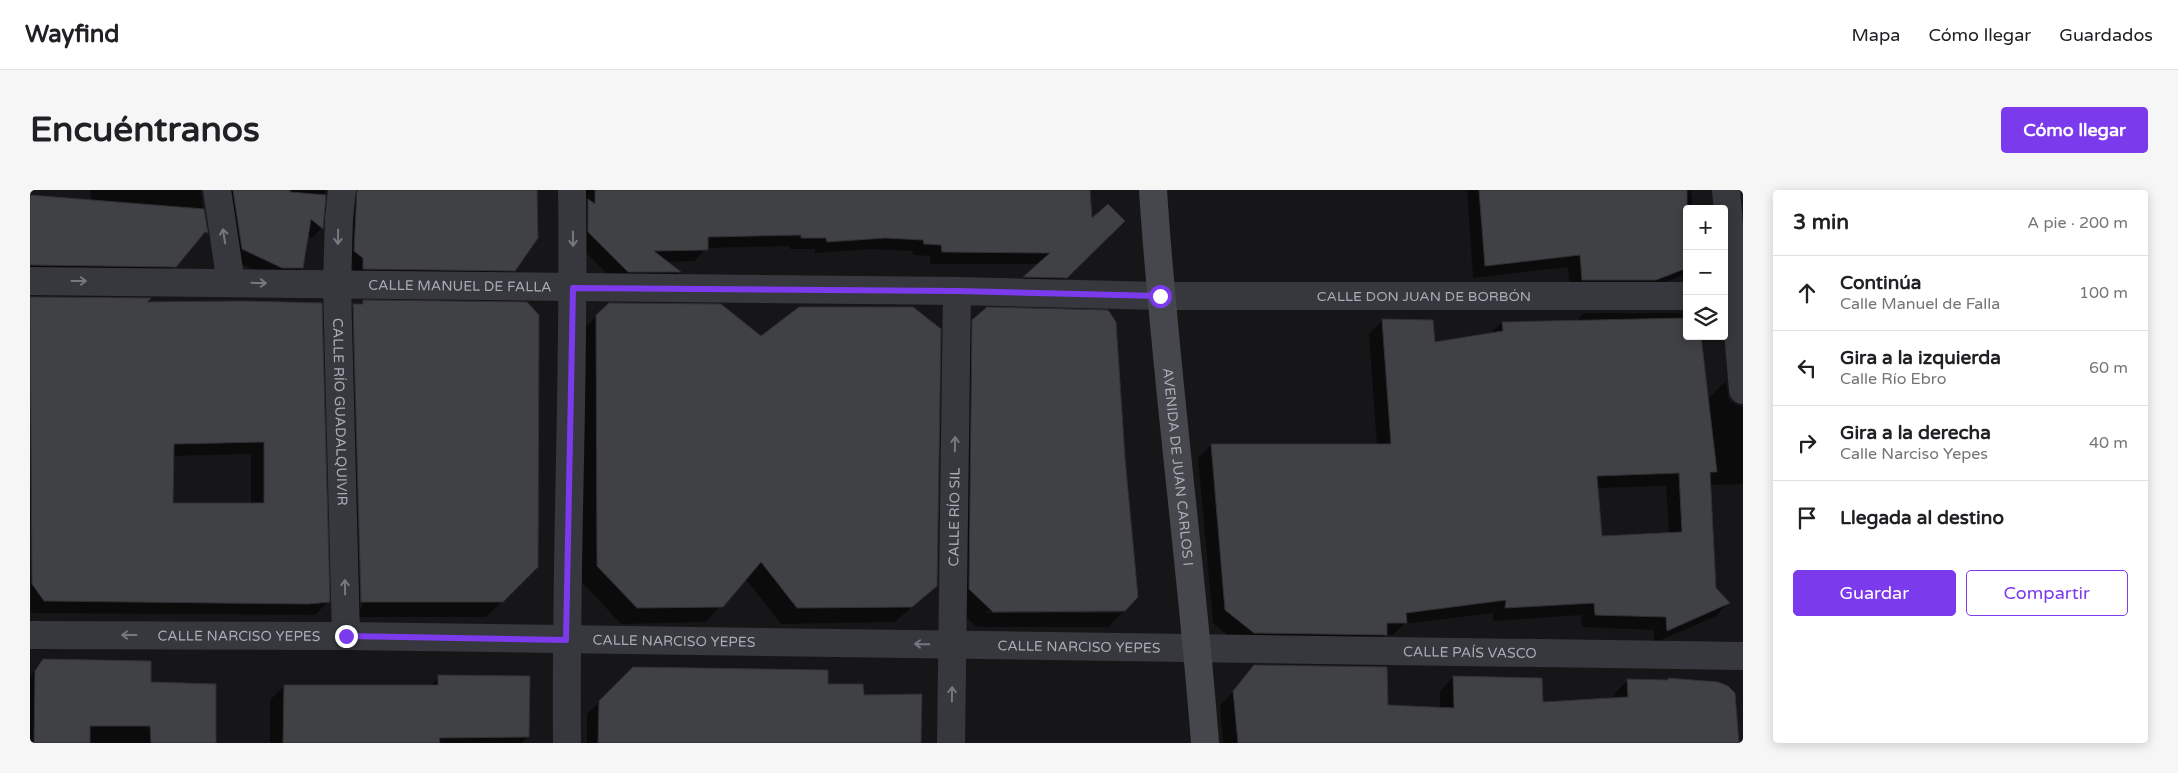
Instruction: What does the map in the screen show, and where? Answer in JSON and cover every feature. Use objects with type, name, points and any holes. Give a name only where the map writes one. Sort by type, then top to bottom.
[{"type":"street","points":[[217,190],[231,283]]},
{"type":"street","name":"CALLE RÍO GUADALQUIVIR","points":[[342,190],[338,220],[337,284],[346,636]]},
{"type":"street","points":[[567,743],[566,640],[573,288],[572,190]]},
{"type":"street","name":"AVENIDA DE JUAN CARLOS I","points":[[1153,190],[1160,296],[1198,648],[1205,743]]},
{"type":"street","points":[[1726,190],[1743,390]]},
{"type":"street","name":"CALLE MANUEL DE FALLA","points":[[30,281],[957,291],[1160,296]]},
{"type":"street","name":"CALLE RÍO SIL","points":[[951,743],[957,291]]},
{"type":"street","name":"CALLE DON JUAN DE BORBÓN","points":[[1160,296],[1683,296]]},
{"type":"street","name":"CALLE NARCISO YEPES","points":[[30,635],[346,636],[1198,648]]},
{"type":"street","name":"CALLE PAÍS VASCO","points":[[1198,648],[1743,656]]},
{"type":"building","points":[[233,190],[290,190],[290,192],[326,195],[323,229],[311,219],[303,268],[282,268],[242,249]]},
{"type":"building","points":[[357,190],[537,190],[538,238],[515,271],[363,269],[363,258],[354,251]]},
{"type":"building","points":[[595,190],[1090,190],[1092,218],[1108,204],[1125,221],[1067,278],[1023,277],[1050,253],[942,252],[941,245],[924,244],[923,240],[885,238],[827,242],[826,238],[801,238],[801,235],[708,237],[708,250],[654,251],[681,272],[628,272],[588,232],[588,199],[595,204]]},
{"type":"building","points":[[1479,190],[1687,190],[1687,205],[1683,205],[1683,270],[1656,280],[1582,280],[1580,255],[1485,266]]},
{"type":"building","points":[[30,195],[204,209],[208,233],[205,232],[176,267],[30,265]]},
{"type":"building","points":[[30,297],[151,298],[147,302],[244,301],[322,303],[330,602],[308,604],[44,601],[32,584]],"holes":[[[264,442],[264,503],[173,503],[174,444]]]},
{"type":"building","points":[[363,300],[527,302],[539,315],[538,567],[503,602],[361,602],[353,304],[363,304]]},
{"type":"building","points":[[609,303],[721,304],[761,336],[799,307],[913,307],[941,329],[937,586],[912,607],[797,608],[761,562],[723,607],[637,608],[597,566],[596,315]]},
{"type":"building","points":[[987,307],[1108,310],[1116,322],[1125,458],[1138,597],[1125,611],[993,612],[969,589],[972,320]]},
{"type":"building","points":[[1683,318],[1683,340],[1701,340],[1717,472],[1710,472],[1716,588],[1730,603],[1667,631],[1666,617],[1595,615],[1594,603],[1505,608],[1506,600],[1406,613],[1407,623],[1387,623],[1387,635],[1254,633],[1225,610],[1211,444],[1391,444],[1382,319],[1433,320],[1435,342],[1503,331],[1502,322]],"holes":[[[1679,473],[1682,532],[1602,536],[1597,476]]]},
{"type":"building","points":[[43,659],[151,661],[151,682],[216,684],[216,743],[151,743],[150,726],[90,726],[90,743],[34,743],[35,671]]},
{"type":"building","points":[[1254,665],[1387,667],[1388,705],[1454,708],[1453,676],[1542,678],[1543,702],[1628,697],[1627,679],[1668,680],[1668,678],[1718,682],[1728,686],[1735,693],[1739,743],[1238,743],[1233,691]]},
{"type":"building","points":[[633,667],[828,670],[828,684],[863,684],[864,695],[922,694],[921,743],[598,743],[599,701]]},
{"type":"building","points":[[438,675],[530,676],[529,737],[439,738],[440,743],[283,743],[284,685],[438,685]]},
{"type":"route","points":[[346,636],[566,640],[573,288],[957,291],[1160,296]]}]
